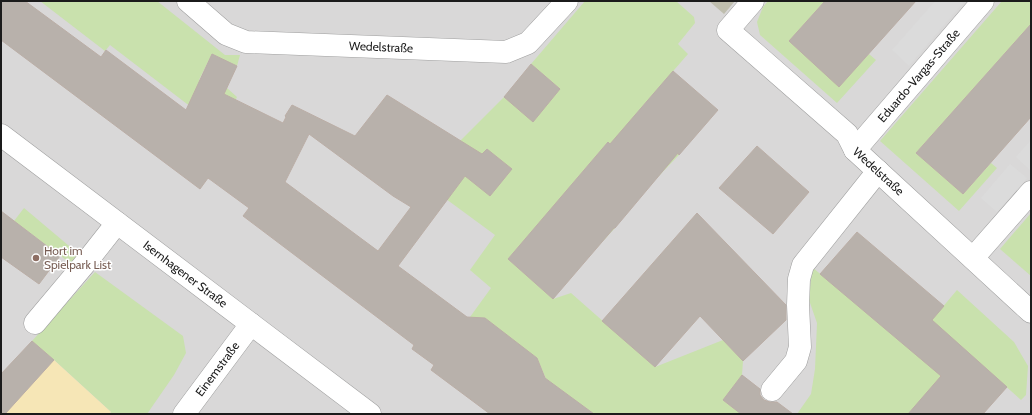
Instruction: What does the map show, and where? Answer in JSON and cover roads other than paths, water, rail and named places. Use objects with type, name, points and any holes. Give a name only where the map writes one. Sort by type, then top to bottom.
[{"type":"street","name":"Wedelstraße","points":[[188,1],[226,34],[246,42],[506,52],[528,43],[567,1]]},
{"type":"street","name":"Wedelstraße","points":[[753,1],[728,30],[848,134],[855,150],[1031,312]]},
{"type":"street","name":"Eduardo-Vargas-Straße","points":[[855,150],[983,1]]},
{"type":"street","name":"Isernhagener Straße","points":[[1,135],[370,414]]},
{"type":"street","points":[[772,390],[796,361],[800,347],[798,279],[803,265],[878,171]]},
{"type":"street","points":[[973,258],[1031,192]]},
{"type":"street","points":[[35,323],[117,223]]},
{"type":"street","name":"Einemstraße","points":[[184,414],[251,324]]},
{"type":"place","name":"Hort im Spielpark List","points":[[36,258]]}]
